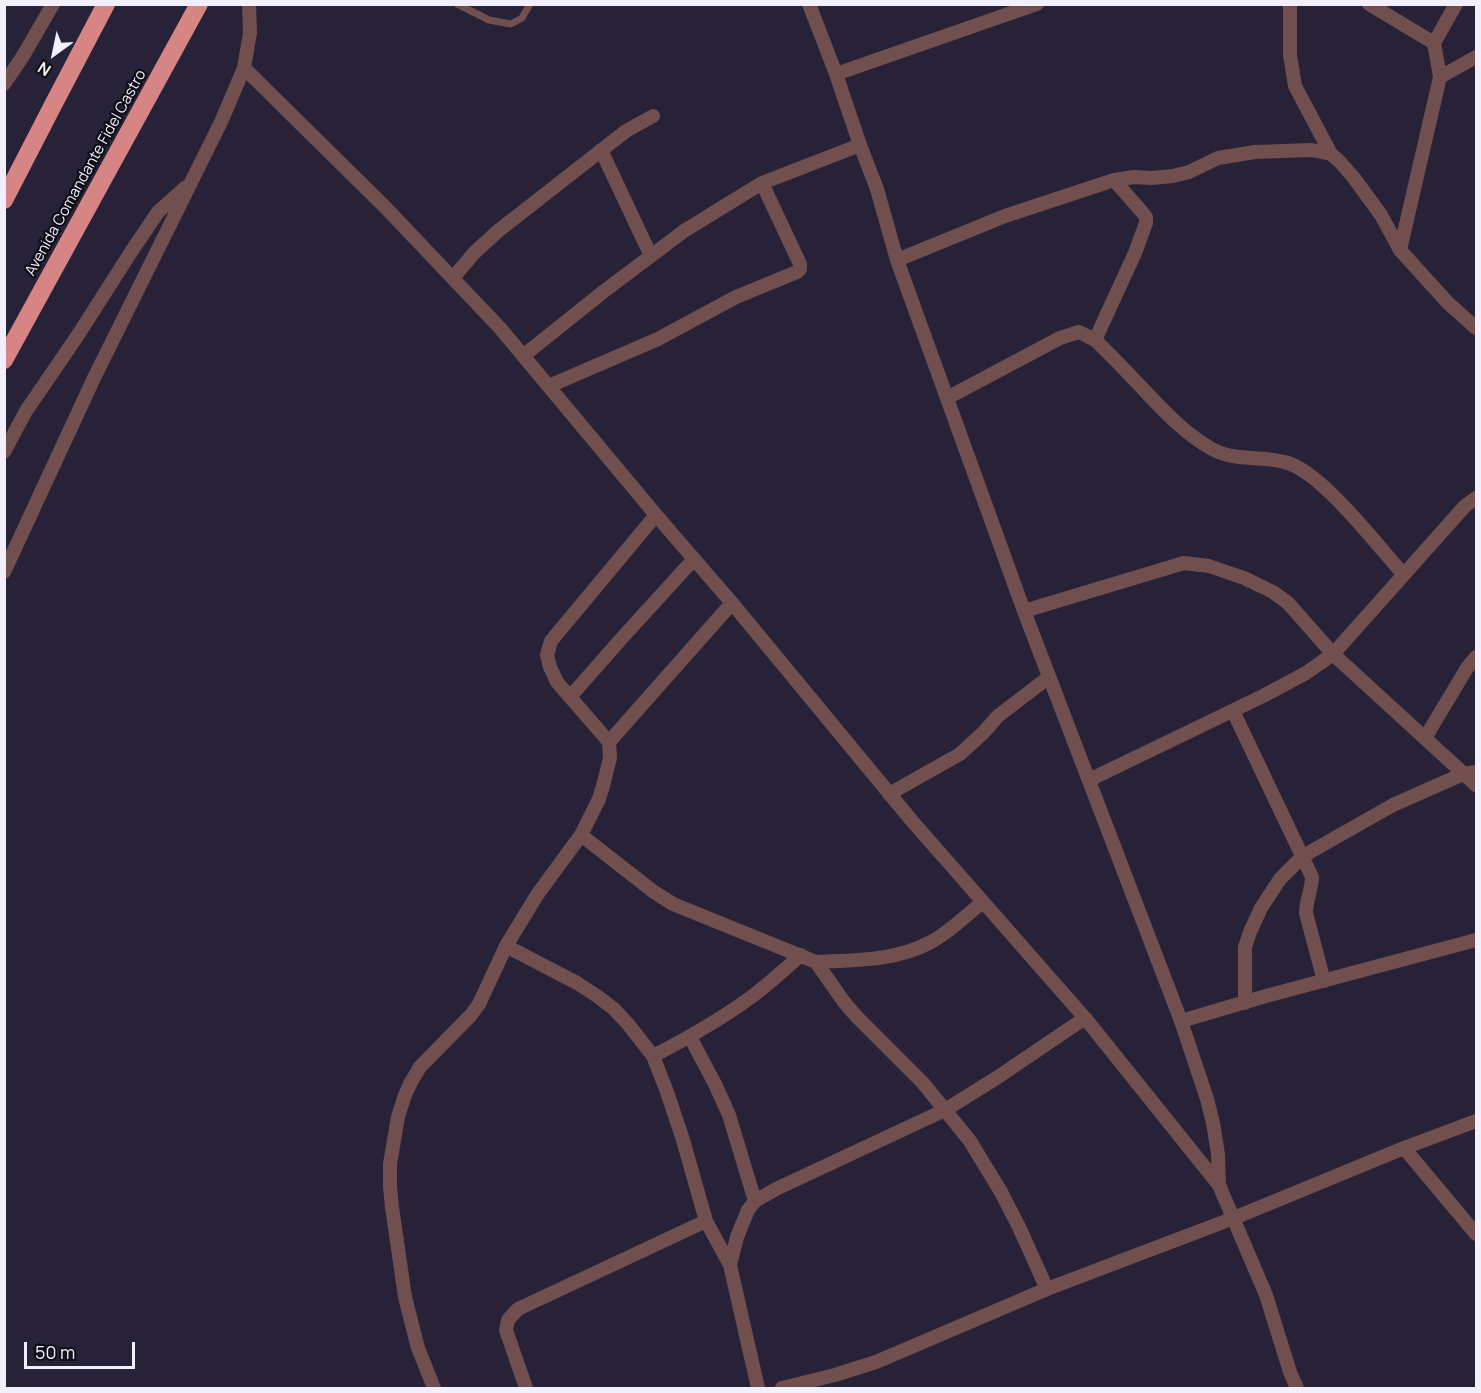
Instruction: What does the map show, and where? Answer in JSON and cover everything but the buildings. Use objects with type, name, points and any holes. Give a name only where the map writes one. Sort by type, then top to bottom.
[{"type":"highway","points":[[4,200],[106,4]]},
{"type":"highway","name":"Avenida Comandante Fidel Castro","points":[[4,360],[199,4]]},
{"type":"street","points":[[4,84],[53,4]]},
{"type":"street","points":[[4,572],[94,378],[221,122],[244,68],[250,33],[249,4]]},
{"type":"street","points":[[809,4],[837,74],[877,189],[897,260],[1024,611],[1181,1021],[1213,1123],[1220,1185]]},
{"type":"street","points":[[837,74],[1037,4]]},
{"type":"street","points":[[1290,4],[1290,55],[1295,86],[1331,154],[1354,178],[1381,214],[1400,250],[1447,302],[1476,328]]},
{"type":"street","points":[[1369,4],[1434,43]]},
{"type":"street","points":[[1400,250],[1440,77],[1434,43],[1456,4]]},
{"type":"street","points":[[1440,77],[1476,57]]},
{"type":"street","points":[[244,68],[386,208],[500,328],[890,794],[1085,1018],[1220,1185],[1266,1295],[1297,1389]]},
{"type":"street","points":[[453,279],[474,253],[498,231],[626,131],[653,116]]},
{"type":"street","points":[[523,356],[684,231],[762,183],[860,145]]},
{"type":"street","points":[[601,150],[651,256]]},
{"type":"street","points":[[897,260],[1005,216],[1114,180],[1173,176],[1190,172],[1218,158],[1255,152],[1312,150],[1331,154]]},
{"type":"street","points":[[1095,340],[1146,224],[1146,217],[1114,180]]},
{"type":"street","points":[[4,452],[26,411],[158,212],[192,182]]},
{"type":"street","points":[[549,386],[658,339],[736,297],[797,272],[800,264],[762,183]]},
{"type":"street","points":[[947,398],[1060,338],[1078,332],[1095,340],[1175,423],[1212,450],[1230,456],[1275,459],[1291,464],[1309,475],[1330,492],[1403,574]]},
{"type":"street","points":[[1089,780],[1233,711],[1306,673],[1334,654],[1403,574],[1465,506],[1476,498]]},
{"type":"street","points":[[434,1389],[418,1348],[405,1297],[392,1207],[390,1164],[398,1117],[405,1095],[420,1067],[471,1016],[506,946],[537,895],[581,835],[599,799],[610,758],[609,742],[557,682],[547,655],[551,641],[656,515]]},
{"type":"street","points":[[570,697],[694,559]]},
{"type":"street","points":[[1024,611],[1184,563],[1209,566],[1244,578],[1273,592],[1288,603],[1334,654],[1425,738],[1470,773],[1476,785]]},
{"type":"street","points":[[609,742],[732,603]]},
{"type":"street","points":[[1425,738],[1476,657]]},
{"type":"street","points":[[890,794],[960,754],[998,716],[1049,677]]},
{"type":"street","points":[[1233,711],[1312,877],[1306,913],[1324,981]]},
{"type":"street","points":[[1245,1003],[1245,947],[1261,908],[1280,879],[1303,856],[1393,805],[1470,773]]},
{"type":"street","points":[[581,835],[654,892],[673,904],[816,962],[880,958],[921,947],[934,941],[983,902]]},
{"type":"street","points":[[1181,1021],[1476,940]]},
{"type":"street","points":[[506,946],[597,996],[614,1009],[653,1056],[683,1140],[706,1221],[730,1265],[758,1389]]},
{"type":"street","points":[[653,1056],[690,1037],[755,994],[801,956]]},
{"type":"street","points":[[816,962],[856,1016],[923,1083],[970,1141],[1019,1227],[1047,1289]]},
{"type":"street","points":[[730,1265],[736,1237],[748,1210],[755,1201],[945,1110],[1085,1018]]},
{"type":"street","points":[[690,1037],[716,1084],[729,1115],[755,1201]]},
{"type":"street","points":[[783,1389],[876,1362],[1047,1289],[1234,1218],[1476,1121]]},
{"type":"street","points":[[1404,1148],[1476,1234]]},
{"type":"street","points":[[526,1389],[506,1330],[508,1320],[518,1308],[706,1221]]},
{"type":"lane","points":[[457,4],[489,20],[511,24],[522,18],[530,4]]}]
